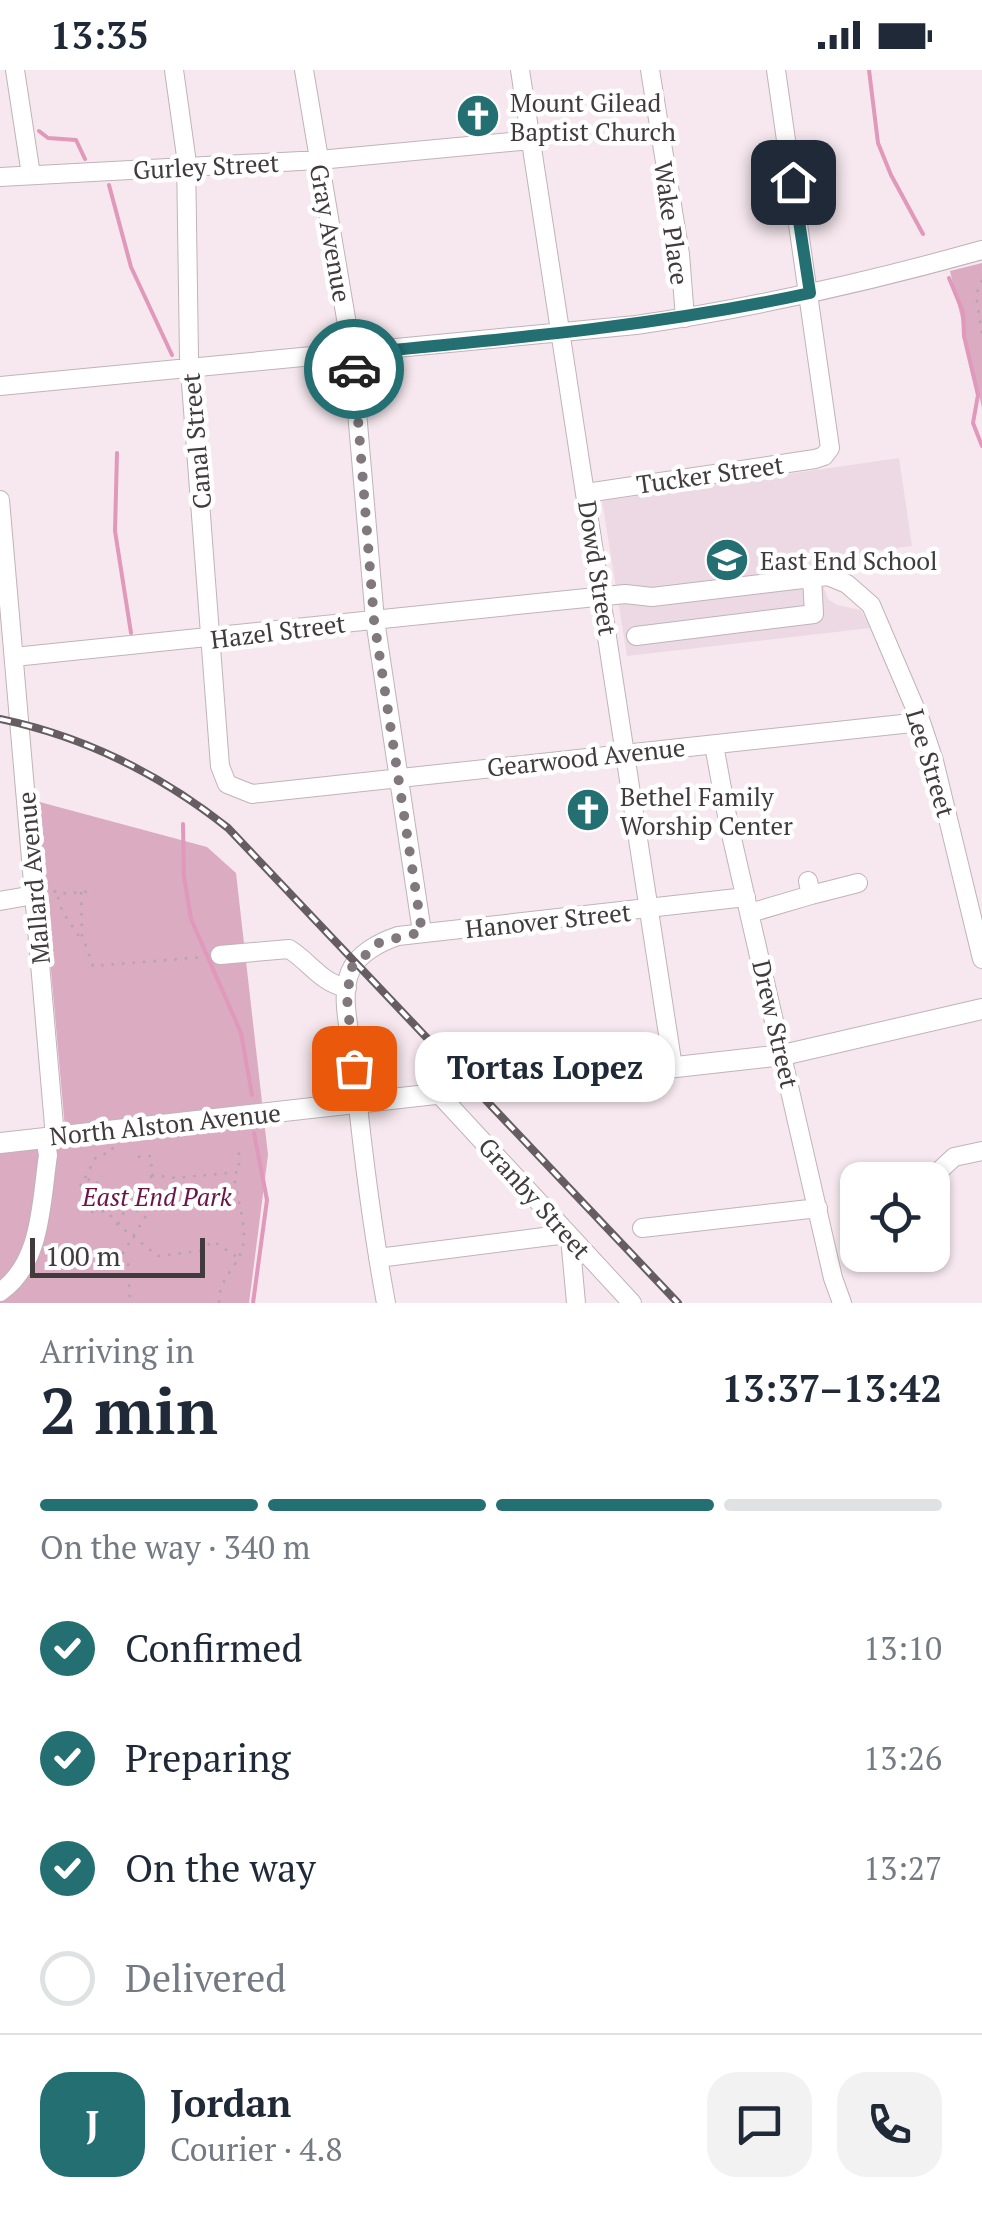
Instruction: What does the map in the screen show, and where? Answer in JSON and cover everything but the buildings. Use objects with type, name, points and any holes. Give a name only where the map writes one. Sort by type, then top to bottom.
[{"type":"main road","name":"North Alston Avenue","points":[[0,1143],[783,1055],[982,1010]]},
{"type":"street","points":[[15,70],[31,175]]},
{"type":"street","name":"Canal Street","points":[[174,70],[186,166],[190,368],[220,766],[227,784],[252,794]]},
{"type":"street","name":"Gray Avenue","points":[[304,70],[352,354],[374,620],[422,932]]},
{"type":"street","points":[[520,71],[530,70]]},
{"type":"street","name":"Wake Place","points":[[650,70],[680,254],[684,318]]},
{"type":"street","points":[[776,70],[810,293]]},
{"type":"street","name":"Dowd Street","points":[[520,71],[673,1067]]},
{"type":"street","name":"Gurley Street","points":[[0,177],[319,160],[531,140]]},
{"type":"street","points":[[0,386],[684,318],[810,293],[982,250]]},
{"type":"street","name":"Tucker Street","points":[[586,492],[824,456],[830,448],[810,293]]},
{"type":"street","name":"Mallard Avenue","points":[[0,500],[4,577],[38,888],[50,1137],[28,1262],[15,1282],[0,1292]]},
{"type":"street","points":[[636,636],[814,614],[812,576]]},
{"type":"street","name":"Hazel Street","points":[[14,658],[625,594],[652,598],[812,576]]},
{"type":"street","name":"Lee Street","points":[[812,576],[828,576],[846,584],[871,605],[934,761],[982,958]]},
{"type":"street","name":"Gearwood Avenue","points":[[252,794],[921,722]]},
{"type":"street","name":"Drew Street","points":[[714,744],[842,1303]]},
{"type":"street","name":"Hanover Street","points":[[347,988],[356,961],[380,942],[422,932],[648,910],[748,905],[809,888],[858,883]]},
{"type":"street","points":[[0,901],[38,888]]},
{"type":"street","points":[[220,955],[289,948],[321,977],[347,988],[358,1102],[386,1303]]},
{"type":"street","name":"Granby Street","points":[[438,1094],[632,1303]]},
{"type":"street","points":[[949,1162],[954,1157],[982,1151]]},
{"type":"street","points":[[642,1228],[818,1208]]},
{"type":"street","points":[[378,1258],[568,1236],[576,1303]]},
{"type":"path","points":[[982,280],[976,295],[982,334]]},
{"type":"path","points":[[38,888],[58,894],[95,892]]},
{"type":"path","points":[[81,892],[84,943]]},
{"type":"path","points":[[58,894],[62,911],[84,943],[93,966],[197,958]]},
{"type":"path","points":[[101,1191],[90,1198],[83,1196],[79,1187],[96,1156],[112,1151],[112,1130]]},
{"type":"path","points":[[117,1224],[152,1175],[150,1145]]},
{"type":"path","points":[[152,1175],[176,1178],[234,1172],[241,1170],[239,1151]]},
{"type":"path","points":[[138,1156],[151,1156]]},
{"type":"path","points":[[219,1303],[221,1284],[243,1248],[243,1220],[236,1203],[234,1172]]},
{"type":"path","points":[[86,1180],[96,1178],[107,1200],[128,1204],[145,1217]]},
{"type":"path","points":[[117,1263],[145,1217],[146,1186]]},
{"type":"path","points":[[90,1212],[107,1211],[117,1224],[158,1256],[200,1251],[213,1241],[237,1257]]},
{"type":"path","points":[[98,1265],[128,1262],[130,1303]]},
{"type":"shaded area","name":"East End School","points":[[899,458],[912,546],[858,553],[828,567],[823,586],[828,599],[837,605],[861,610],[870,628],[627,656],[602,501]]},
{"type":"green space","points":[[982,263],[982,408],[950,271]]},
{"type":"green space","name":"East End Park","points":[[36,801],[207,847],[236,873],[268,1155],[249,1303],[0,1303],[0,1151],[66,1140]]},
{"type":"waterway","points":[[869,70],[878,143],[923,234]]},
{"type":"waterway","points":[[39,131],[48,138],[76,140],[85,159]]},
{"type":"waterway","points":[[109,185],[131,267],[172,355]]},
{"type":"waterway","points":[[949,278],[963,312],[964,336],[978,395],[973,423],[982,446]]},
{"type":"waterway","points":[[117,453],[115,531],[131,633]]},
{"type":"waterway","points":[[183,824],[184,877],[191,919],[241,1033],[252,1095]]},
{"type":"waterway","points":[[253,1303],[267,1200],[254,1133]]},
{"type":"railway","points":[[0,719],[62,736],[121,760],[176,791],[228,828],[678,1303]]},
{"type":"way so far","points":[[354,369],[374,620],[422,932],[380,942],[351,968],[347,998],[354,1068]]},
{"type":"place","name":"Mount Gilead Baptist Church","points":[[478,116]]},
{"type":"place","name":"East End School","points":[[727,560]]},
{"type":"place","name":"Bethel Family Worship Center","points":[[588,810]]},
{"type":"place","name":"Tortas Lopez","points":[[354,1068]]},
{"type":"route","points":[[354,369],[352,354],[636,325],[810,293],[793,182]]}]
